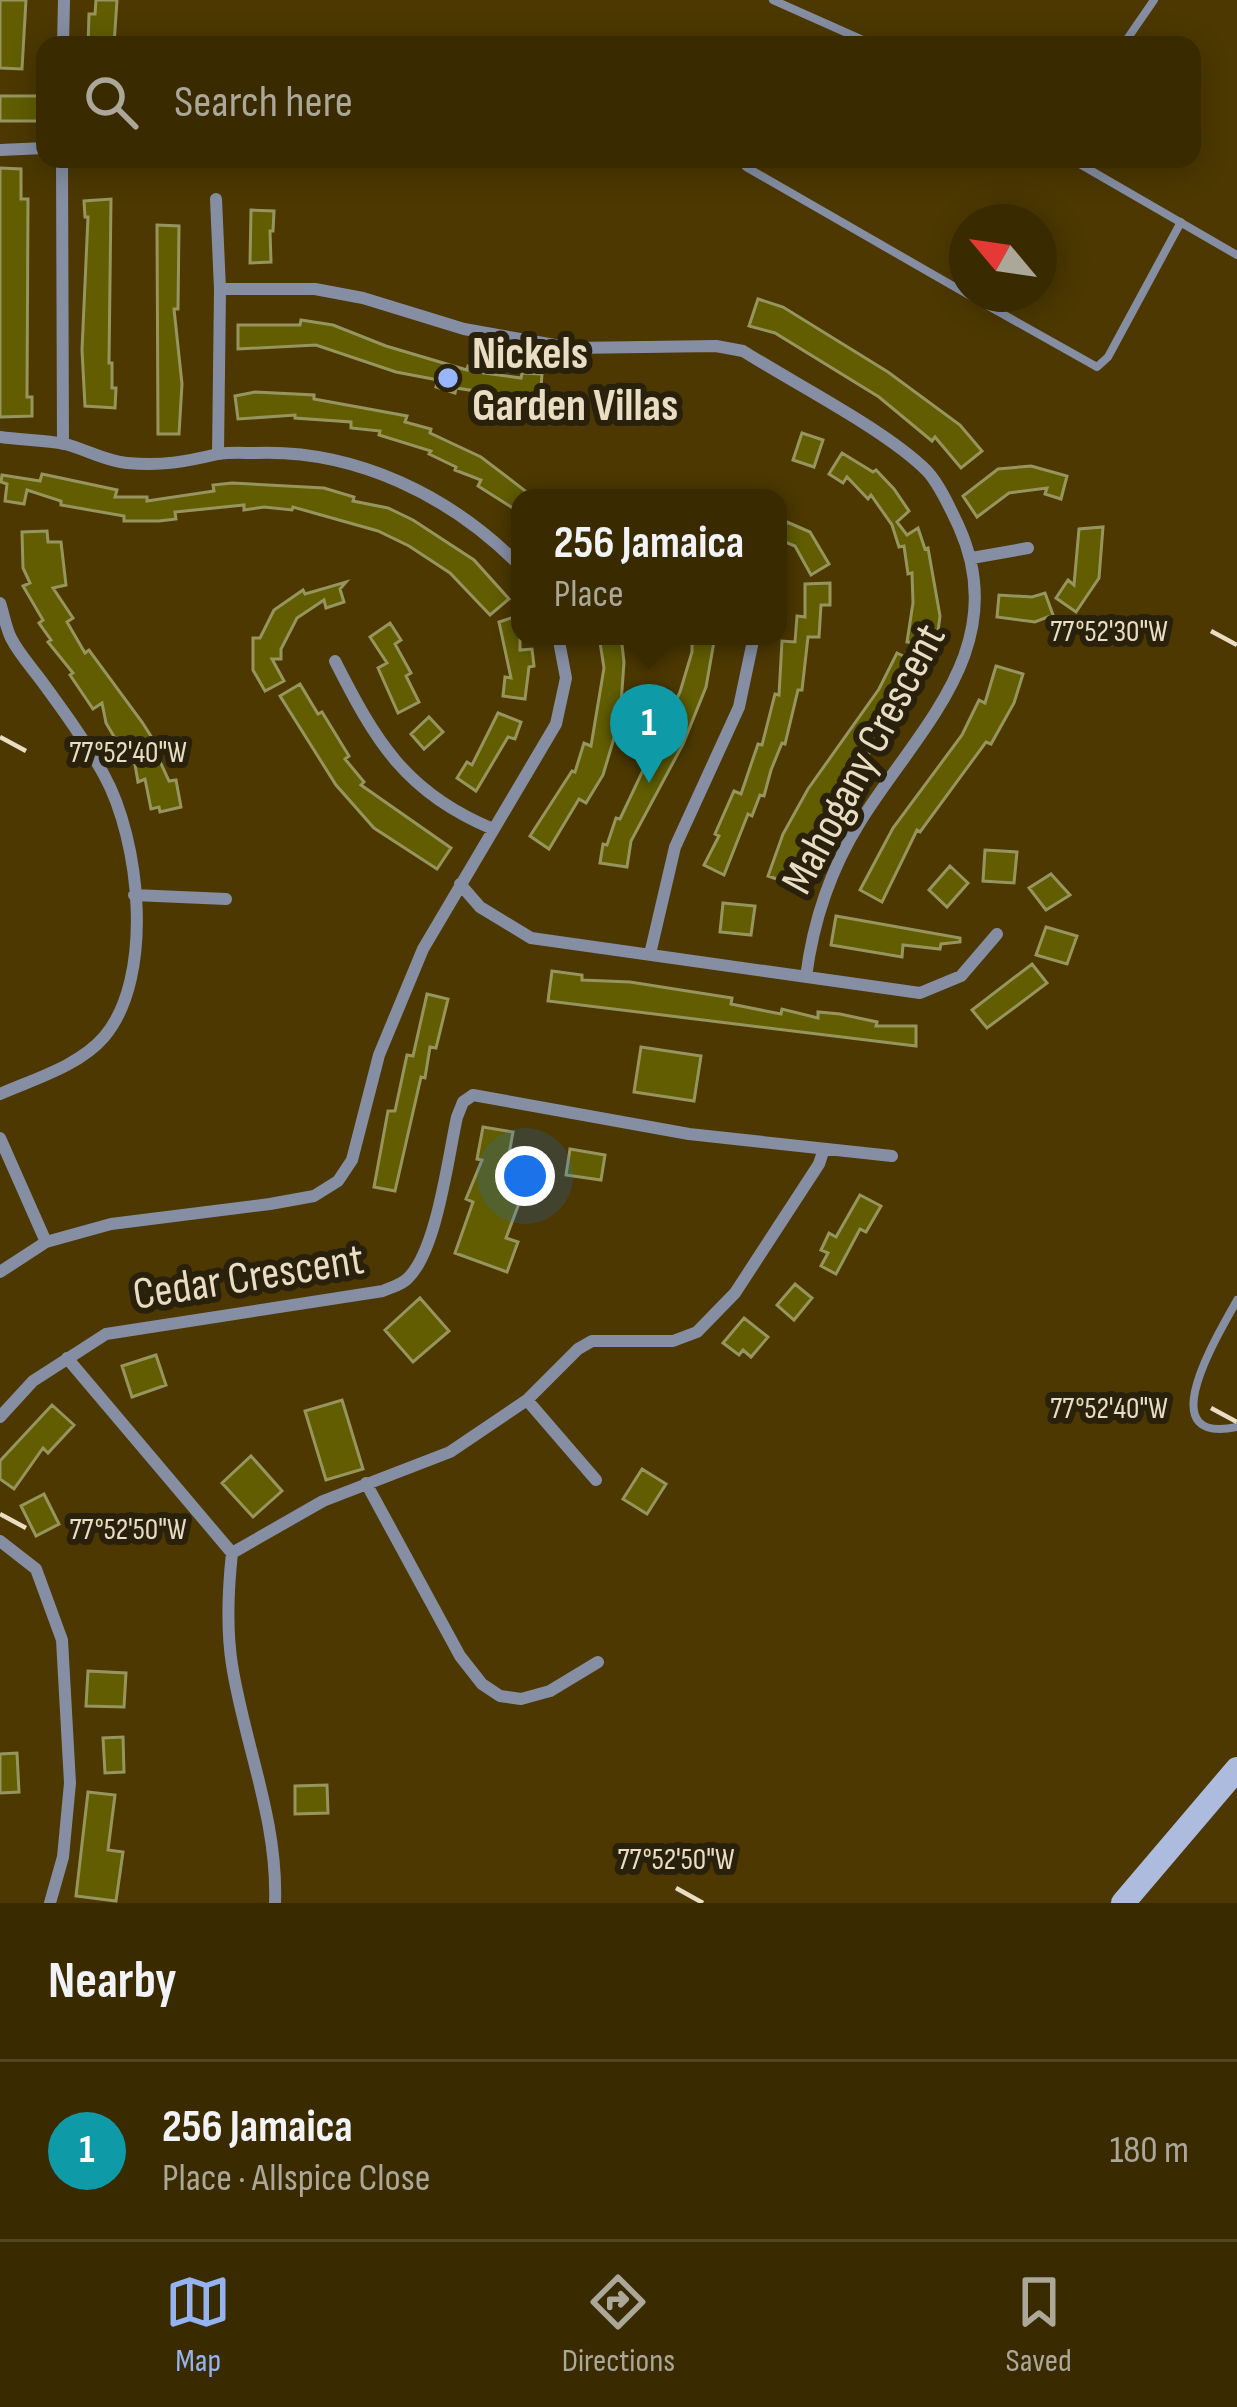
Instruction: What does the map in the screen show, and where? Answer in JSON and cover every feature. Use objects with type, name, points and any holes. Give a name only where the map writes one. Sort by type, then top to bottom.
[{"type":"street","points":[[63,36],[64,0]]},
{"type":"street","points":[[0,150],[36,148]]},
{"type":"street","points":[[62,168],[63,444]]},
{"type":"street","points":[[216,199],[218,454]]},
{"type":"street","name":"Mahogany Crescent","points":[[220,289],[315,289],[363,298],[464,329],[572,348],[716,346],[742,351],[883,438],[929,473],[972,558],[976,618],[961,668],[933,717],[858,824],[830,881],[812,929],[806,977]]},
{"type":"street","points":[[0,437],[63,444],[121,463],[202,461],[218,454],[311,454],[400,480],[454,510],[511,557]]},
{"type":"street","points":[[972,558],[1028,548]]},
{"type":"street","points":[[0,604],[12,640],[74,725],[119,806],[131,853],[134,896],[128,998],[102,1039],[64,1066],[0,1094]]},
{"type":"street","points":[[0,1272],[46,1242],[111,1224],[314,1196],[338,1181],[352,1160],[379,1055],[423,950],[556,724],[566,677],[561,645]]},
{"type":"street","points":[[650,955],[675,847],[739,707],[752,645]]},
{"type":"street","points":[[335,662],[386,752],[413,782],[457,814],[493,829]]},
{"type":"street","points":[[460,884],[480,907],[531,938],[920,993],[961,976],[997,934]]},
{"type":"street","points":[[134,896],[226,899]]},
{"type":"street","name":"Cedar Crescent","points":[[0,1417],[33,1381],[106,1334],[383,1291],[406,1282],[435,1222],[457,1117],[472,1095],[689,1133],[824,1149]]},
{"type":"street","points":[[0,1138],[46,1242]]},
{"type":"street","points":[[232,1552],[322,1501],[450,1452],[527,1400],[592,1341],[673,1341],[697,1332],[734,1293],[819,1164],[824,1149],[892,1156]]},
{"type":"street","points":[[68,1358],[232,1552],[227,1599],[232,1664],[270,1823],[276,1861],[274,1903]]},
{"type":"street","points":[[527,1400],[596,1480]]},
{"type":"street","points":[[366,1484],[460,1656],[482,1684],[500,1696],[521,1699],[550,1691],[598,1661]]},
{"type":"street","points":[[0,1541],[36,1569],[62,1640],[70,1784],[63,1857],[50,1903]]},
{"type":"street","points":[[1124,1903],[1237,1769]]},
{"type":"lane","points":[[773,0],[854,36]]},
{"type":"lane","points":[[1129,36],[1154,0]]},
{"type":"lane","points":[[749,168],[949,284]]},
{"type":"lane","points":[[1086,168],[1237,255]]},
{"type":"lane","points":[[999,312],[1097,367],[1108,357],[1181,223]]},
{"type":"lane","points":[[1237,1300],[1192,1393],[1202,1421],[1220,1430],[1237,1427]]},
{"type":"building","points":[[0,0],[26,0],[22,69],[0,68]]},
{"type":"building","points":[[96,0],[117,0],[115,36],[88,36],[89,14],[95,14]]},
{"type":"building","points":[[0,96],[36,96],[36,121],[0,121]]},
{"type":"building","points":[[0,168],[21,169],[21,199],[28,199],[27,397],[32,397],[32,416],[0,417]]},
{"type":"building","points":[[111,199],[109,363],[112,388],[116,388],[115,408],[85,406],[82,350],[88,217],[84,201]]},
{"type":"building","points":[[251,210],[274,211],[271,262],[250,263]]},
{"type":"building","points":[[157,225],[179,226],[178,309],[174,309],[182,384],[179,434],[158,434]]},
{"type":"building","points":[[758,299],[783,307],[888,372],[960,425],[982,451],[961,468],[935,437],[932,441],[879,397],[775,333],[749,326]]},
{"type":"building","points":[[301,320],[333,325],[467,370],[468,366],[521,378],[522,373],[542,374],[540,401],[456,388],[455,393],[436,387],[438,380],[396,372],[316,345],[238,349],[238,325],[300,325]]},
{"type":"building","points":[[255,392],[314,395],[314,399],[407,416],[405,422],[431,429],[430,433],[481,457],[523,489],[511,489],[511,507],[478,486],[481,480],[455,470],[431,451],[379,435],[380,431],[351,428],[351,422],[295,415],[238,419],[235,396]]},
{"type":"building","points":[[802,433],[823,440],[814,467],[793,460]]},
{"type":"building","points":[[842,453],[876,470],[894,489],[909,511],[897,522],[907,535],[918,528],[928,548],[940,616],[936,646],[907,642],[913,603],[912,573],[908,574],[904,546],[899,547],[892,525],[871,495],[868,499],[847,477],[843,483],[829,474]]},
{"type":"building","points":[[1031,466],[1067,476],[1061,499],[1045,494],[1047,488],[1009,493],[977,517],[963,496],[998,469]]},
{"type":"building","points":[[42,474],[117,490],[115,497],[147,497],[147,501],[214,491],[213,485],[232,483],[324,488],[413,520],[474,560],[509,599],[490,615],[450,573],[409,546],[378,531],[293,507],[244,510],[244,505],[175,512],[176,519],[124,521],[124,516],[61,505],[61,501],[27,490],[24,504],[5,501],[7,484],[1,482],[2,475],[40,481]]},
{"type":"building","points":[[787,522],[810,532],[829,564],[811,575],[795,546],[787,543]]},
{"type":"building","points":[[1103,527],[1099,578],[1076,612],[1056,598],[1068,580],[1074,585],[1079,529]]},
{"type":"building","points":[[47,531],[48,542],[61,542],[66,585],[53,588],[73,618],[67,622],[85,653],[89,650],[156,744],[169,781],[176,780],[181,807],[151,809],[145,779],[138,782],[133,753],[126,757],[106,723],[102,703],[93,709],[48,642],[39,623],[43,620],[23,586],[30,583],[23,568],[22,532]]},
{"type":"building","points":[[346,582],[340,589],[344,602],[326,608],[324,600],[297,618],[281,649],[281,659],[272,659],[284,681],[265,691],[253,670],[253,638],[260,638],[274,610],[303,590],[305,594]]},
{"type":"building","points":[[830,583],[830,605],[821,605],[819,637],[808,637],[802,690],[798,690],[785,744],[764,796],[760,795],[752,816],[748,814],[724,875],[704,865],[734,791],[741,794],[758,744],[762,745],[775,694],[779,695],[782,645],[795,642],[797,616],[805,617],[805,584]]},
{"type":"building","points":[[1045,593],[1053,615],[1035,622],[997,617],[999,595]]},
{"type":"building","points":[[511,618],[511,645],[532,649],[534,666],[529,667],[525,699],[503,696],[505,677],[511,678],[499,622]]},
{"type":"building","points":[[390,623],[401,640],[395,644],[411,673],[406,676],[419,702],[398,713],[378,668],[387,663],[370,637]]},
{"type":"building","points":[[600,645],[622,645],[620,718],[603,775],[586,803],[579,799],[549,849],[530,836],[575,772],[584,743],[591,746],[604,668]]},
{"type":"building","points":[[692,645],[713,645],[706,687],[683,744],[631,841],[627,867],[600,863],[603,844],[607,845],[680,692]]},
{"type":"building","points":[[897,653],[924,666],[909,697],[824,817],[794,885],[768,876],[783,834],[808,789],[879,689]]},
{"type":"building","points":[[996,666],[1023,674],[1014,703],[991,744],[986,742],[917,830],[882,902],[860,890],[893,828],[962,735],[979,700],[985,703]]},
{"type":"building","points":[[300,684],[349,756],[345,759],[364,782],[361,785],[451,848],[437,869],[374,828],[336,785],[280,696]]},
{"type":"building","points":[[498,713],[521,722],[515,739],[508,737],[476,791],[457,778],[467,762],[472,765]]},
{"type":"building","points":[[429,717],[443,732],[424,749],[411,734]]},
{"type":"building","points":[[985,850],[1017,852],[1014,883],[983,881]]},
{"type":"building","points":[[950,866],[968,883],[947,907],[929,890]]},
{"type":"building","points":[[1051,874],[1070,895],[1046,910],[1029,888]]},
{"type":"building","points":[[723,903],[755,906],[751,935],[720,932]]},
{"type":"building","points":[[836,916],[960,938],[960,942],[941,944],[940,949],[903,945],[902,957],[831,945]]},
{"type":"building","points":[[1046,927],[1077,936],[1067,964],[1036,955]]},
{"type":"building","points":[[1032,964],[1047,983],[987,1028],[972,1010]]},
{"type":"building","points":[[552,971],[582,975],[582,980],[630,982],[732,998],[731,1004],[781,1014],[782,1009],[818,1018],[818,1012],[877,1022],[876,1026],[916,1026],[916,1046],[548,1001]]},
{"type":"building","points":[[427,994],[448,999],[436,1048],[430,1047],[425,1078],[421,1077],[395,1191],[374,1187],[388,1111],[395,1111]]},
{"type":"building","points":[[641,1047],[701,1056],[694,1101],[634,1092]]},
{"type":"building","points":[[483,1127],[513,1132],[504,1182],[524,1190],[506,1238],[518,1242],[507,1272],[455,1253],[473,1202],[466,1199],[482,1160],[477,1159]]},
{"type":"building","points":[[570,1149],[605,1155],[601,1180],[566,1175]]},
{"type":"building","points":[[860,1195],[881,1206],[866,1232],[860,1229],[836,1274],[821,1266],[828,1253],[821,1250],[829,1233],[836,1237]]},
{"type":"building","points":[[795,1284],[812,1298],[794,1320],[777,1305]]},
{"type":"building","points":[[420,1298],[449,1331],[413,1362],[385,1330]]},
{"type":"building","points":[[744,1318],[768,1337],[751,1357],[723,1343]]},
{"type":"building","points":[[156,1355],[166,1385],[132,1397],[122,1366]]},
{"type":"building","points":[[342,1400],[363,1469],[326,1480],[305,1411]]},
{"type":"building","points":[[52,1405],[74,1425],[48,1453],[43,1448],[14,1489],[0,1479],[0,1461]]},
{"type":"building","points":[[251,1456],[282,1491],[253,1517],[222,1483]]},
{"type":"building","points":[[642,1469],[666,1484],[647,1514],[623,1499]]},
{"type":"building","points":[[44,1494],[59,1524],[36,1536],[21,1506]]},
{"type":"building","points":[[88,1671],[126,1673],[124,1707],[86,1706]]},
{"type":"building","points":[[123,1737],[124,1772],[105,1773],[103,1738]]},
{"type":"building","points":[[17,1753],[19,1792],[0,1793],[0,1754]]},
{"type":"building","points":[[327,1785],[328,1813],[295,1814],[295,1786]]},
{"type":"building","points":[[88,1792],[115,1795],[108,1850],[123,1852],[116,1901],[76,1896]]},
{"type":"place","name":"Nickels Garden Villas","points":[[448,378]]},
{"type":"place","name":"256 Jamaica","points":[[649,783]]}]
